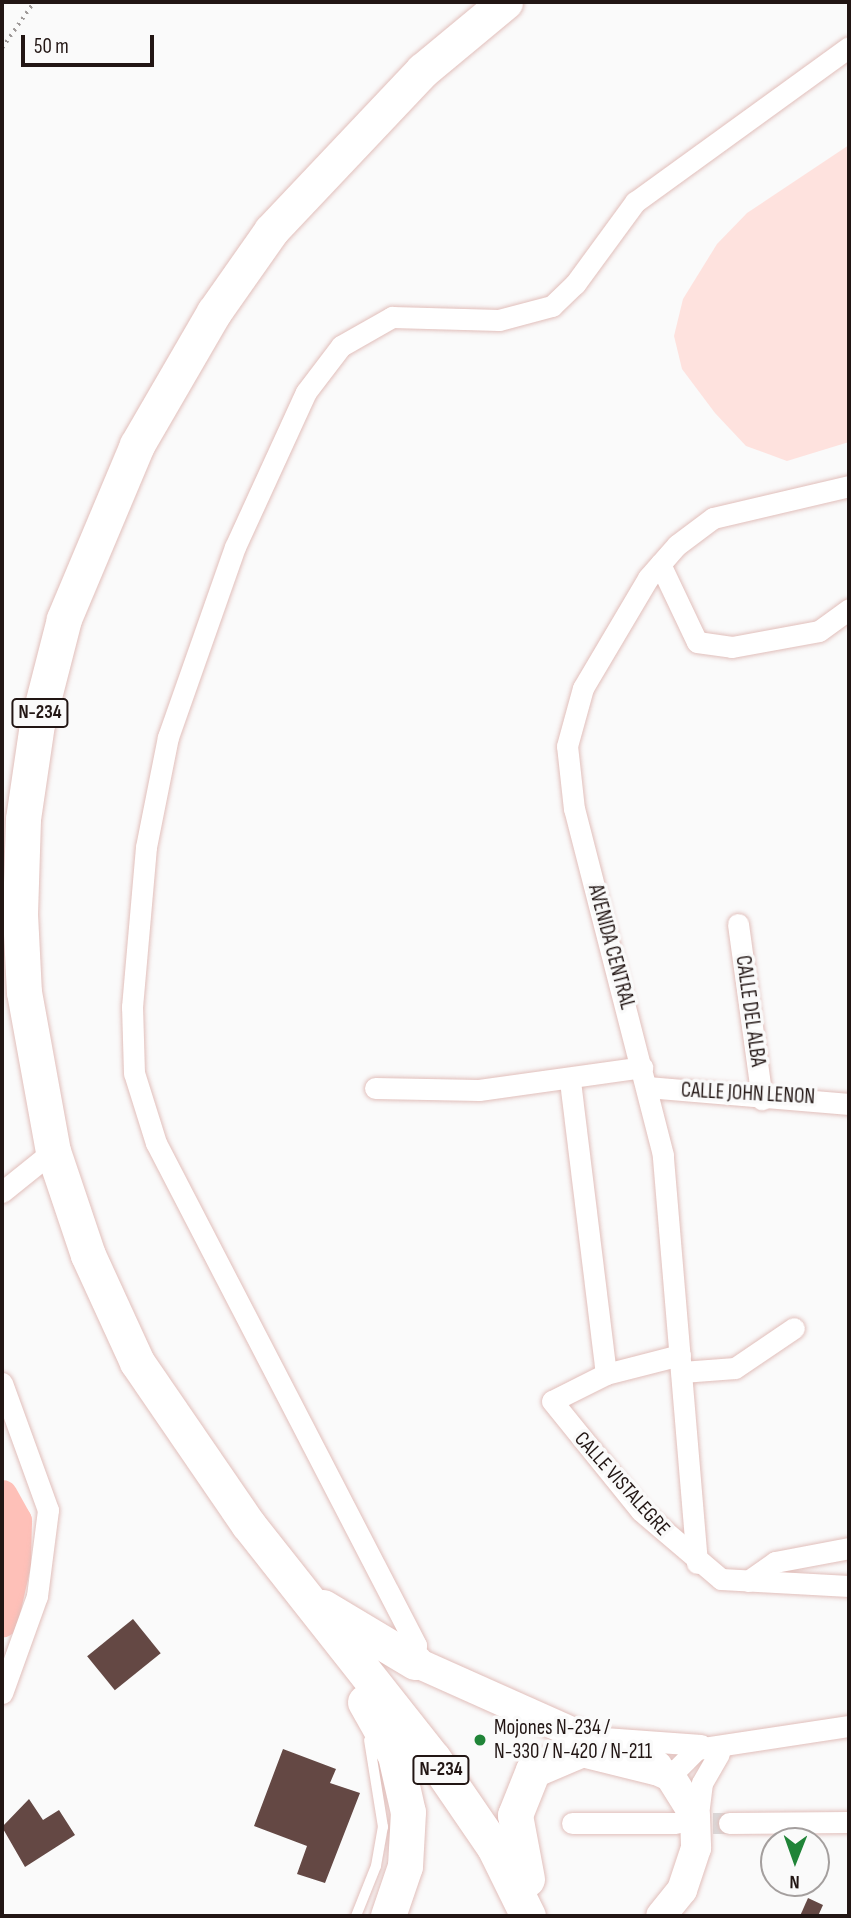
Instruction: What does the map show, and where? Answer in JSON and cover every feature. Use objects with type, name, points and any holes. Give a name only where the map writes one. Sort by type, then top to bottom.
[{"type":"highway","name":"N-234","points":[[506,2],[423,70],[271,231],[172,382],[99,527],[64,620],[37,724],[23,819],[24,992],[53,1151],[88,1255],[137,1362],[192,1448],[494,1847],[528,1916]]},
{"type":"highway","points":[[305,1596],[415,1662]]},
{"type":"highway","points":[[336,1635],[343,1665],[391,1747],[406,1790],[407,1847],[388,1916]]},
{"type":"highway","points":[[546,1916],[515,1836],[525,1781],[545,1762],[582,1749],[663,1772]]},
{"type":"main road","points":[[415,1662],[584,1734],[663,1772],[690,1802],[687,1828],[689,1875],[661,1916]]},
{"type":"street","points":[[415,1662],[416,1646],[156,1143],[134,1073],[132,1007],[146,847],[168,737],[235,547],[306,392],[341,346],[392,317],[499,320],[552,306],[575,284],[635,202],[849,47]]},
{"type":"street","name":"AVENIDA CENTRAL","points":[[697,1563],[663,1155],[574,809],[567,746],[583,688],[660,564],[713,518],[849,486]]},
{"type":"street","points":[[660,564],[697,642],[732,648],[819,631],[849,609]]},
{"type":"street","name":"CALLE DEL ALBA","points":[[738,924],[762,1099]]},
{"type":"street","name":"CALLE JOHN LENON","points":[[375,1087],[479,1090],[645,1077],[762,1099],[849,1104]]},
{"type":"street","points":[[570,1082],[606,1374],[681,1364],[736,1368],[794,1328]]},
{"type":"street","points":[[2,1192],[53,1151]]},
{"type":"street","name":"CALLE VISTALEGRE","points":[[606,1374],[552,1401],[641,1511],[697,1563],[721,1579],[849,1586]]},
{"type":"street","points":[[2,1383],[48,1510],[37,1597],[2,1693]]},
{"type":"street","points":[[748,1581],[775,1562],[849,1548]]},
{"type":"street","points":[[663,1772],[684,1756],[849,1726]]},
{"type":"street","points":[[584,1734],[722,1748]]},
{"type":"street","points":[[572,1823],[687,1828],[702,1783],[722,1748]]},
{"type":"street","points":[[729,1823],[849,1822]]},
{"type":"lane","points":[[356,1916],[376,1866],[383,1827],[380,1780],[357,1713],[358,1691]]},
{"type":"path","points":[[2,48],[34,2]]},
{"type":"shaded area","points":[[849,145],[849,442],[787,461],[746,446],[715,413],[682,369],[674,336],[683,299],[717,244],[747,213]]},
{"type":"building","points":[[133,1619],[161,1653],[115,1690],[87,1656]]},
{"type":"building","points":[[283,1749],[336,1769],[330,1783],[360,1793],[325,1883],[297,1874],[307,1846],[254,1826]]},
{"type":"building","points":[[29,1799],[43,1820],[59,1810],[75,1835],[25,1867],[2,1827]]},
{"type":"building","points":[[808,1898],[823,1905],[818,1916],[800,1916]]},
{"type":"waterway","points":[[2,1496],[16,1521],[15,1564],[2,1622]]},
{"type":"tunnel","points":[[682,1823],[729,1823]]},
{"type":"place","name":"Mojones N-234 / N-330 / N-420 / N-211","points":[[480,1740]]}]
